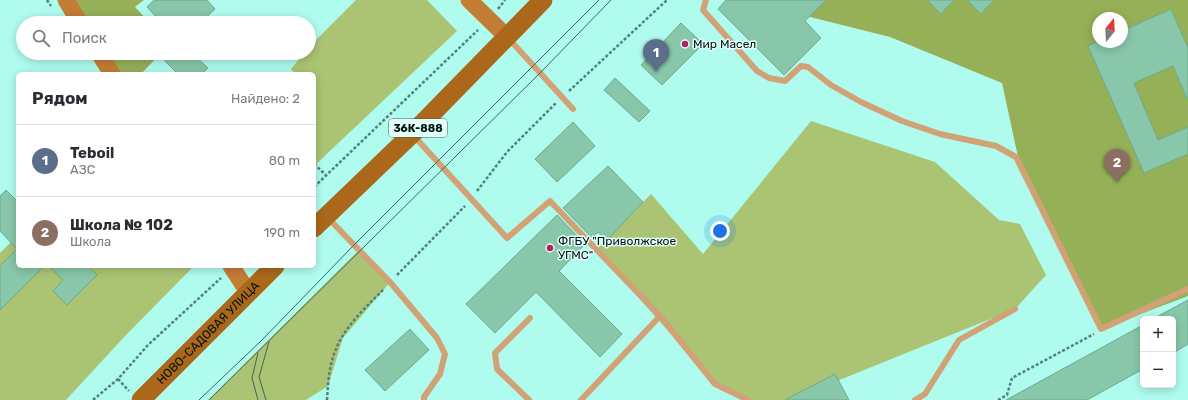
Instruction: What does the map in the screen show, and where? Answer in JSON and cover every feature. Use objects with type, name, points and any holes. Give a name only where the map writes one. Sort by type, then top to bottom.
[{"type":"main road","name":"36К-888","points":[[320,222],[412,134],[506,36],[543,0]]},
{"type":"main road","name":"НОВО-САДОВАЯ УЛИЦА","points":[[141,400],[273,268]]},
{"type":"street","points":[[66,0],[76,16]]},
{"type":"street","points":[[469,0],[506,36]]},
{"type":"street","points":[[103,60],[111,72]]},
{"type":"street","points":[[232,268],[248,292]]},
{"type":"lane","points":[[706,0],[703,10],[757,71],[769,78],[785,81],[801,66],[808,66],[831,85],[902,121],[940,134],[996,146],[1016,157],[1101,330],[1188,290]]},
{"type":"lane","points":[[506,36],[573,110]]},
{"type":"lane","points":[[412,134],[470,200],[507,238],[550,201],[660,316],[715,384],[748,400]]},
{"type":"lane","points":[[320,222],[390,282],[437,338],[445,354],[440,374],[424,397],[424,400]]},
{"type":"lane","points":[[915,400],[926,394],[959,340],[1015,309]]},
{"type":"lane","points":[[581,400],[660,316]]},
{"type":"lane","points":[[529,400],[497,369],[494,353],[530,318]]},
{"type":"path","points":[[316,185],[466,41],[490,20],[505,0]]},
{"type":"path","points":[[327,400],[328,381],[336,348],[358,315],[470,200],[507,152],[666,0]]},
{"type":"path","points":[[316,166],[326,175]]},
{"type":"path","points":[[93,400],[118,379],[148,345],[230,268]]},
{"type":"path","points":[[998,400],[1007,395],[1012,378],[1101,330]]},
{"type":"green space","points":[[66,0],[144,0],[135,7],[143,16],[76,16]]},
{"type":"green space","points":[[356,0],[427,0],[457,31],[316,164],[316,72],[293,72],[291,69],[298,60],[316,60],[316,40]]},
{"type":"green space","points":[[814,0],[1188,0],[1188,296],[1101,329],[1020,166],[1002,83],[890,37],[810,17]]},
{"type":"green space","points":[[103,60],[154,60],[143,72],[111,72]]},
{"type":"green space","points":[[811,121],[935,162],[999,220],[1020,224],[1046,275],[1015,309],[790,400],[750,400],[710,378],[596,250],[651,194],[703,254]]},
{"type":"green space","points":[[16,237],[16,268],[192,268],[126,335],[66,400],[0,400],[0,253]]},
{"type":"green space","points":[[359,250],[390,282],[343,338],[328,386],[306,400],[208,400]]},
{"type":"building","points":[[154,0],[207,0],[215,9],[208,16],[155,16],[147,7]]},
{"type":"building","points":[[726,0],[826,0],[805,21],[821,38],[784,75],[718,9]]},
{"type":"building","points":[[927,0],[954,0],[941,14]]},
{"type":"building","points":[[967,0],[994,0],[981,14]]},
{"type":"building","points":[[1171,9],[1188,48],[1188,101],[1173,66],[1134,83],[1158,140],[1188,127],[1188,154],[1144,173],[1088,46],[1092,44],[1092,48],[1128,48],[1128,28]]},
{"type":"building","points":[[681,23],[703,44],[662,85],[641,65]]},
{"type":"building","points":[[164,60],[199,60],[208,68],[204,72],[176,72]]},
{"type":"building","points":[[615,78],[650,111],[639,122],[604,90]]},
{"type":"building","points":[[573,122],[595,146],[557,182],[535,159]]},
{"type":"building","points":[[608,166],[643,202],[606,241],[598,232],[592,238],[563,208]]},
{"type":"building","points":[[6,190],[16,200],[16,248],[0,231],[0,196]]},
{"type":"building","points":[[557,215],[585,244],[559,271],[622,334],[600,357],[536,292],[495,333],[466,304]]},
{"type":"building","points":[[16,250],[16,268],[42,268],[0,310],[0,266]]},
{"type":"building","points":[[51,268],[90,268],[97,275],[67,305],[53,291],[63,280]]},
{"type":"building","points":[[1188,300],[1188,344],[1176,351],[1176,316],[1159,316]]},
{"type":"building","points":[[1140,327],[1140,371],[1087,400],[1006,400]]},
{"type":"building","points":[[410,329],[429,350],[385,391],[365,370]]},
{"type":"building","points":[[835,374],[849,400],[785,400]]},
{"type":"tram line","points":[[199,400],[262,340],[354,245],[599,0]]},
{"type":"tram line","points":[[209,400],[540,73],[611,0]]},
{"type":"tram line","points":[[266,400],[259,377],[269,342]]},
{"type":"tram line","points":[[258,353],[252,378],[258,400]]},
{"type":"place","name":"Мир Масел","points":[[685,44]]},
{"type":"place","name":"Teboil","points":[[656,72]]},
{"type":"place","name":"Школа № 102","points":[[1117,182]]},
{"type":"place","name":"ФГБУ \"Приволжское УГМС\"","points":[[550,248]]}]
